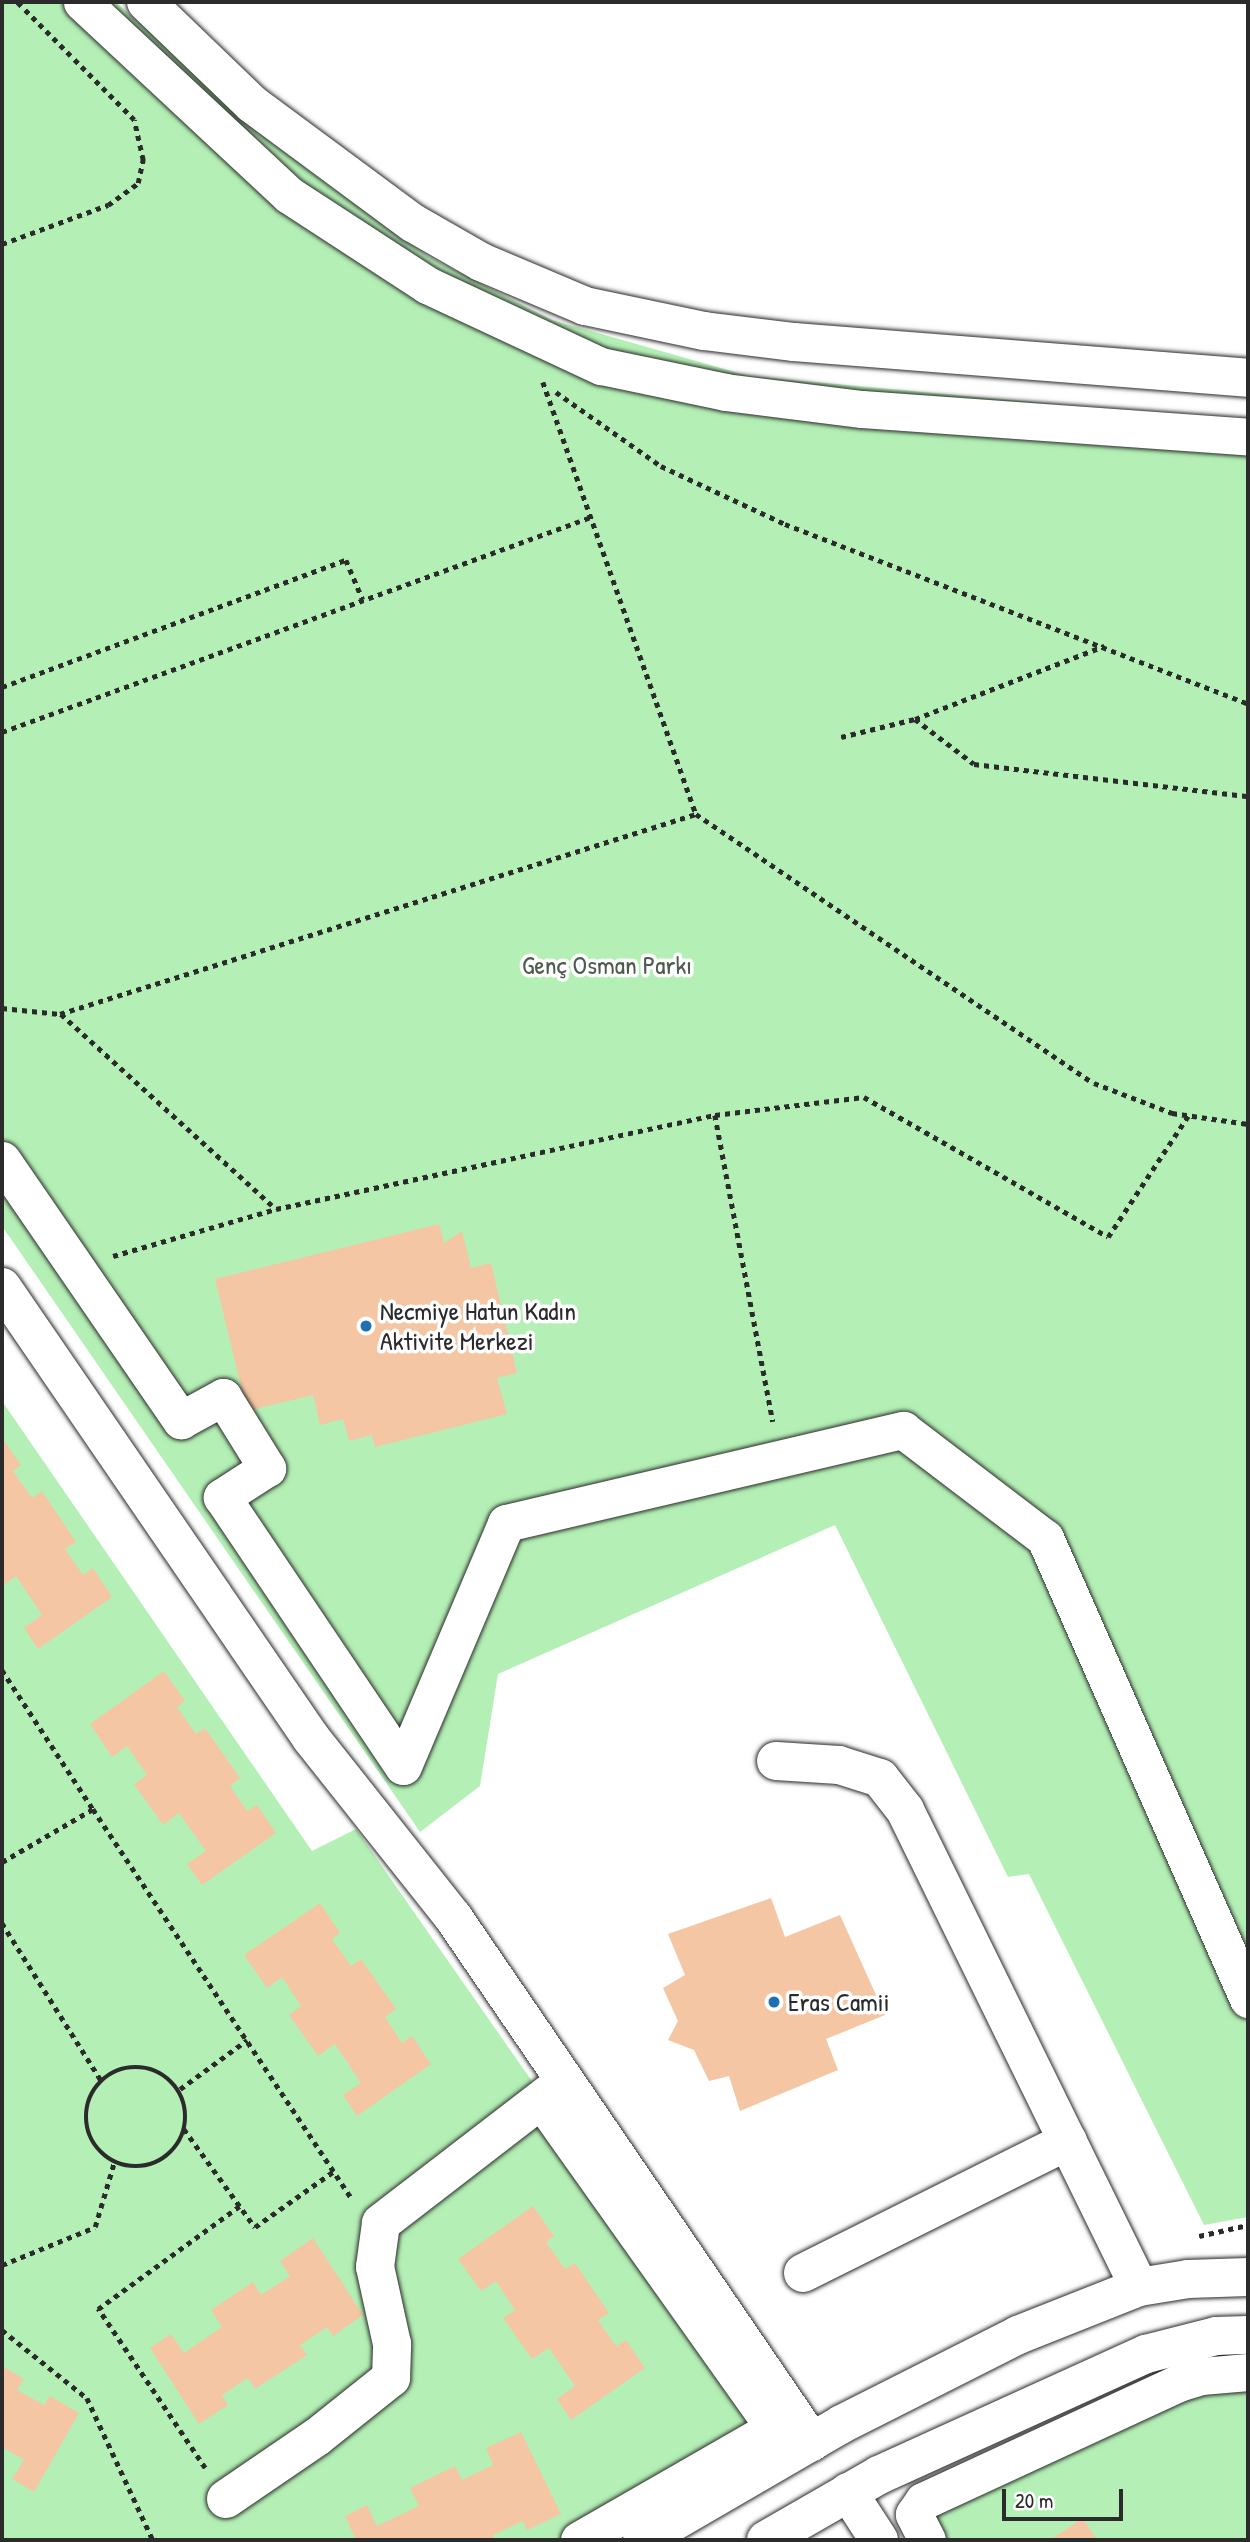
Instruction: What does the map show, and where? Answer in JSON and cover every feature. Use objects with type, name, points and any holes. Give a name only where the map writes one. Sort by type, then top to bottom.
[{"type":"street","points":[[82,2],[289,195],[427,285],[601,366],[725,393],[862,409],[1248,437]]},
{"type":"street","points":[[146,2],[252,104],[413,223],[481,262],[585,306],[704,331],[794,342],[1248,378]]},
{"type":"street","points":[[2,1160],[72,1268],[181,1420],[223,1397],[267,1468],[222,1497],[402,1766],[506,1523],[903,1430],[1045,1538],[1248,2000]]},
{"type":"street","points":[[2,1287],[311,1738],[453,1917],[557,2098],[774,2428],[579,2540]]},
{"type":"street","points":[[776,1761],[839,1765],[880,1778],[905,1810],[1139,2287]]},
{"type":"street","points":[[226,2499],[317,2437],[391,2378],[393,2344],[375,2267],[381,2223],[557,2098]]},
{"type":"street","points":[[557,2098],[812,2442]]},
{"type":"street","points":[[803,2273],[1068,2141]]},
{"type":"street","points":[[642,2540],[812,2442],[1018,2335],[1139,2287],[1188,2279],[1248,2277]]},
{"type":"street","points":[[766,2540],[848,2492],[1146,2354],[1216,2336],[1248,2334]]},
{"type":"street","points":[[927,2540],[914,2514],[923,2501],[1178,2383],[1201,2376],[1248,2372]]},
{"type":"street","points":[[848,2492],[879,2540]]},
{"type":"path","points":[[2,244],[108,205],[138,183],[143,160],[135,120],[17,2]]},
{"type":"path","points":[[535,374],[544,383],[674,472],[785,524],[1105,646],[1248,704]]},
{"type":"path","points":[[544,383],[696,814],[1094,1083],[1188,1116],[1248,1124]]},
{"type":"path","points":[[2,732],[591,517]]},
{"type":"path","points":[[2,687],[346,560],[363,600]]},
{"type":"path","points":[[841,737],[915,719],[1105,646]]},
{"type":"path","points":[[915,719],[974,764],[1248,796]]},
{"type":"path","points":[[2,1008],[60,1014],[696,814]]},
{"type":"path","points":[[60,1014],[276,1209]]},
{"type":"path","points":[[72,1268],[276,1209],[715,1115],[864,1097],[1108,1237],[1188,1116]]},
{"type":"path","points":[[715,1115],[779,1457]]},
{"type":"path","points":[[2,1670],[379,2239]]},
{"type":"path","points":[[2,1862],[93,1809]]},
{"type":"path","points":[[2,1923],[101,2080]]},
{"type":"path","points":[[180,2090],[247,2039]]},
{"type":"path","points":[[148,2068],[180,2090],[184,2128],[176,2151],[163,2161],[127,2168],[114,2163],[99,2152],[90,2135],[88,2100],[101,2080],[121,2069],[148,2068]]},
{"type":"path","points":[[184,2128],[255,2227],[334,2171]]},
{"type":"path","points":[[2,2265],[95,2227],[114,2163]]},
{"type":"path","points":[[226,2499],[98,2309],[240,2206]]},
{"type":"path","points":[[2,2330],[87,2398],[153,2540]]},
{"type":"green space","name":"Genç Osman Parkı","points":[[2,2],[116,2],[278,146],[429,257],[552,320],[749,376],[1248,422],[1248,2217],[1204,2225],[1029,1874],[1008,1877],[835,1525],[498,1674],[480,1786],[420,1832],[2,1226]]},
{"type":"green space","points":[[2,1401],[312,1851],[356,1829],[774,2428],[579,2540],[2,2540]]},
{"type":"green space","points":[[1248,2380],[1248,2540],[943,2540],[935,2520],[943,2509],[1172,2395]]},
{"type":"building","name":"Necmiye Hatun Kadın Aktivite Merkezi","points":[[439,1224],[444,1243],[462,1231],[471,1268],[491,1263],[517,1373],[497,1378],[507,1414],[375,1447],[372,1435],[349,1441],[343,1419],[320,1425],[313,1395],[247,1411],[215,1279]]},
{"type":"building","points":[[2,1438],[21,1465],[13,1471],[32,1498],[42,1491],[76,1542],[65,1549],[83,1575],[93,1568],[112,1597],[38,1649],[24,1628],[42,1615],[16,1576],[2,1586]]},
{"type":"building","points":[[164,1671],[185,1701],[177,1707],[196,1734],[205,1728],[240,1778],[230,1786],[247,1811],[257,1805],[276,1833],[202,1885],[187,1864],[206,1851],[179,1813],[163,1825],[134,1784],[147,1775],[127,1746],[112,1757],[90,1724]]},
{"type":"building","name":"Eras Camii","points":[[771,1898],[785,1937],[840,1915],[885,2015],[826,2039],[838,2070],[740,2111],[729,2076],[709,2081],[694,2050],[668,2040],[678,2021],[663,1988],[685,1975],[668,1934]]},
{"type":"building","points":[[320,1903],[340,1933],[332,1939],[351,1966],[361,1959],[396,2009],[385,2017],[402,2043],[412,2036],[431,2064],[357,2116],[343,2095],[361,2083],[335,2044],[318,2056],[289,2015],[301,2006],[282,1977],[267,1988],[244,1955]]},
{"type":"building","points":[[533,2206],[554,2236],[546,2242],[565,2269],[575,2263],[609,2313],[598,2320],[616,2346],[626,2340],[645,2368],[571,2420],[557,2399],[575,2386],[549,2348],[532,2359],[503,2318],[515,2310],[496,2281],[481,2291],[458,2259]]},
{"type":"building","points":[[313,2238],[363,2315],[333,2336],[327,2327],[300,2345],[307,2355],[255,2389],[248,2378],[222,2395],[228,2405],[199,2424],[150,2348],[171,2334],[184,2353],[222,2327],[211,2310],[253,2282],[261,2295],[290,2276],[280,2261]]},
{"type":"building","points":[[2,2366],[24,2379],[17,2390],[44,2405],[50,2396],[79,2413],[34,2492],[12,2479],[24,2460],[2,2447]]},
{"type":"building","points":[[521,2432],[561,2514],[527,2530],[523,2521],[493,2535],[496,2540],[356,2540],[345,2516],[367,2505],[377,2526],[419,2506],[410,2488],[455,2466],[462,2480],[493,2465],[486,2448]]},
{"type":"building","points":[[1083,2518],[1097,2540],[1050,2540]]},
{"type":"place","name":"Necmiye Hatun Kadın Aktivite Merkezi","points":[[366,1326]]},
{"type":"place","name":"Eras Camii","points":[[774,2002]]}]
